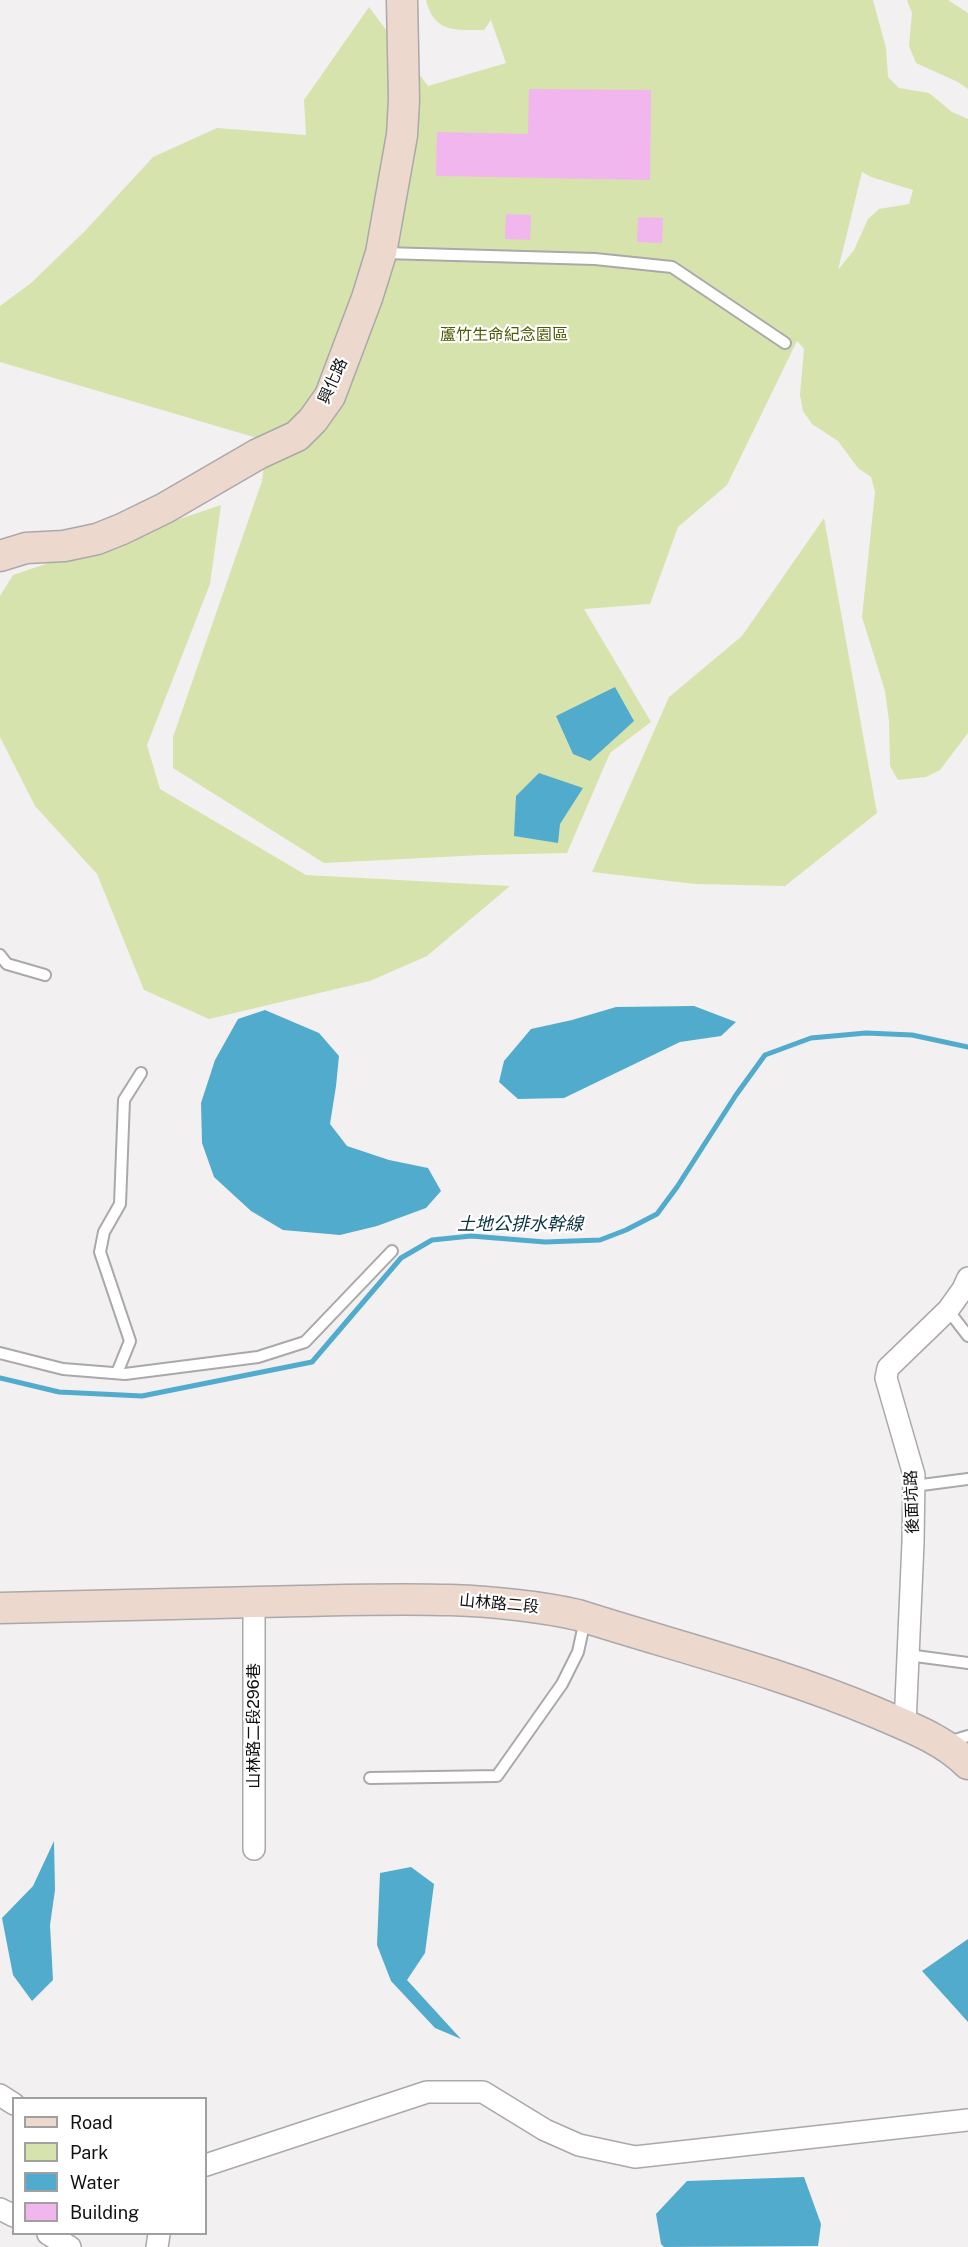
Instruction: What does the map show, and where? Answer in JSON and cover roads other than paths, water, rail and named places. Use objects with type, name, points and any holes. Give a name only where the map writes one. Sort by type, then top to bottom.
[{"type":"main road","name":"興化路","points":[[0,556],[26,548],[64,546],[97,539],[165,508],[258,454],[297,436],[313,420],[330,396],[367,298],[381,253],[402,135],[404,100],[402,0]]},
{"type":"main road","name":"山林路二段","points":[[0,1608],[456,1599],[542,1607],[586,1618],[796,1682],[905,1725],[955,1740],[956,1752],[968,1764]]},
{"type":"street","name":"後面坑路","points":[[905,1725],[914,1486],[909,1456],[886,1378],[888,1368],[948,1310],[968,1278]]},
{"type":"street","name":"山林路二段296巷","points":[[254,1602],[254,1849]]},
{"type":"street","points":[[207,2165],[427,2092],[483,2092],[545,2130],[579,2145],[635,2157],[968,2120]]},
{"type":"street","points":[[50,2235],[70,2247]]},
{"type":"lane","points":[[381,253],[596,259],[672,267],[785,343]]},
{"type":"lane","points":[[0,956],[7,964],[45,975]]},
{"type":"lane","points":[[117,1373],[130,1341],[100,1252],[104,1232],[120,1204],[124,1100],[141,1073]]},
{"type":"lane","points":[[0,1353],[63,1369],[117,1373],[258,1357],[306,1342],[392,1251]]},
{"type":"lane","points":[[948,1310],[968,1336]]},
{"type":"lane","points":[[914,1486],[968,1479]]},
{"type":"lane","points":[[370,1778],[497,1776],[562,1684],[578,1652],[586,1618]]},
{"type":"lane","points":[[908,1655],[968,1664]]},
{"type":"water","points":[[615,687],[634,721],[590,761],[573,754],[556,716]]},
{"type":"water","points":[[539,773],[583,788],[560,824],[558,843],[514,836],[516,796]]},
{"type":"water","points":[[694,1006],[736,1022],[721,1036],[680,1042],[564,1098],[518,1099],[499,1082],[504,1061],[531,1029],[616,1007]]},
{"type":"water","points":[[265,1010],[319,1033],[339,1056],[330,1124],[347,1146],[389,1160],[428,1168],[441,1191],[426,1208],[377,1226],[340,1235],[283,1230],[251,1211],[214,1177],[202,1143],[201,1103],[215,1060],[238,1019]]},
{"type":"water","points":[[54,1841],[55,1890],[50,1925],[53,1980],[32,2001],[13,1975],[2,1918],[33,1886]]},
{"type":"water","points":[[411,1867],[434,1884],[425,1953],[407,1980],[461,2039],[435,2028],[391,1981],[377,1945],[380,1873]]},
{"type":"water","points":[[968,1939],[968,2022],[922,1971]]},
{"type":"water","points":[[804,2177],[821,2224],[818,2246],[664,2247],[661,2244],[656,2214],[687,2181]]},
{"type":"waterway","name":"土地公排水幹線","points":[[0,1378],[59,1392],[142,1396],[312,1362],[401,1258],[432,1240],[471,1236],[545,1242],[600,1240],[657,1214],[765,1055],[811,1038],[866,1033],[912,1035],[968,1047]]},
{"type":"park label","name":"蘆竹生命紀念園區","points":[[504,335]]}]
